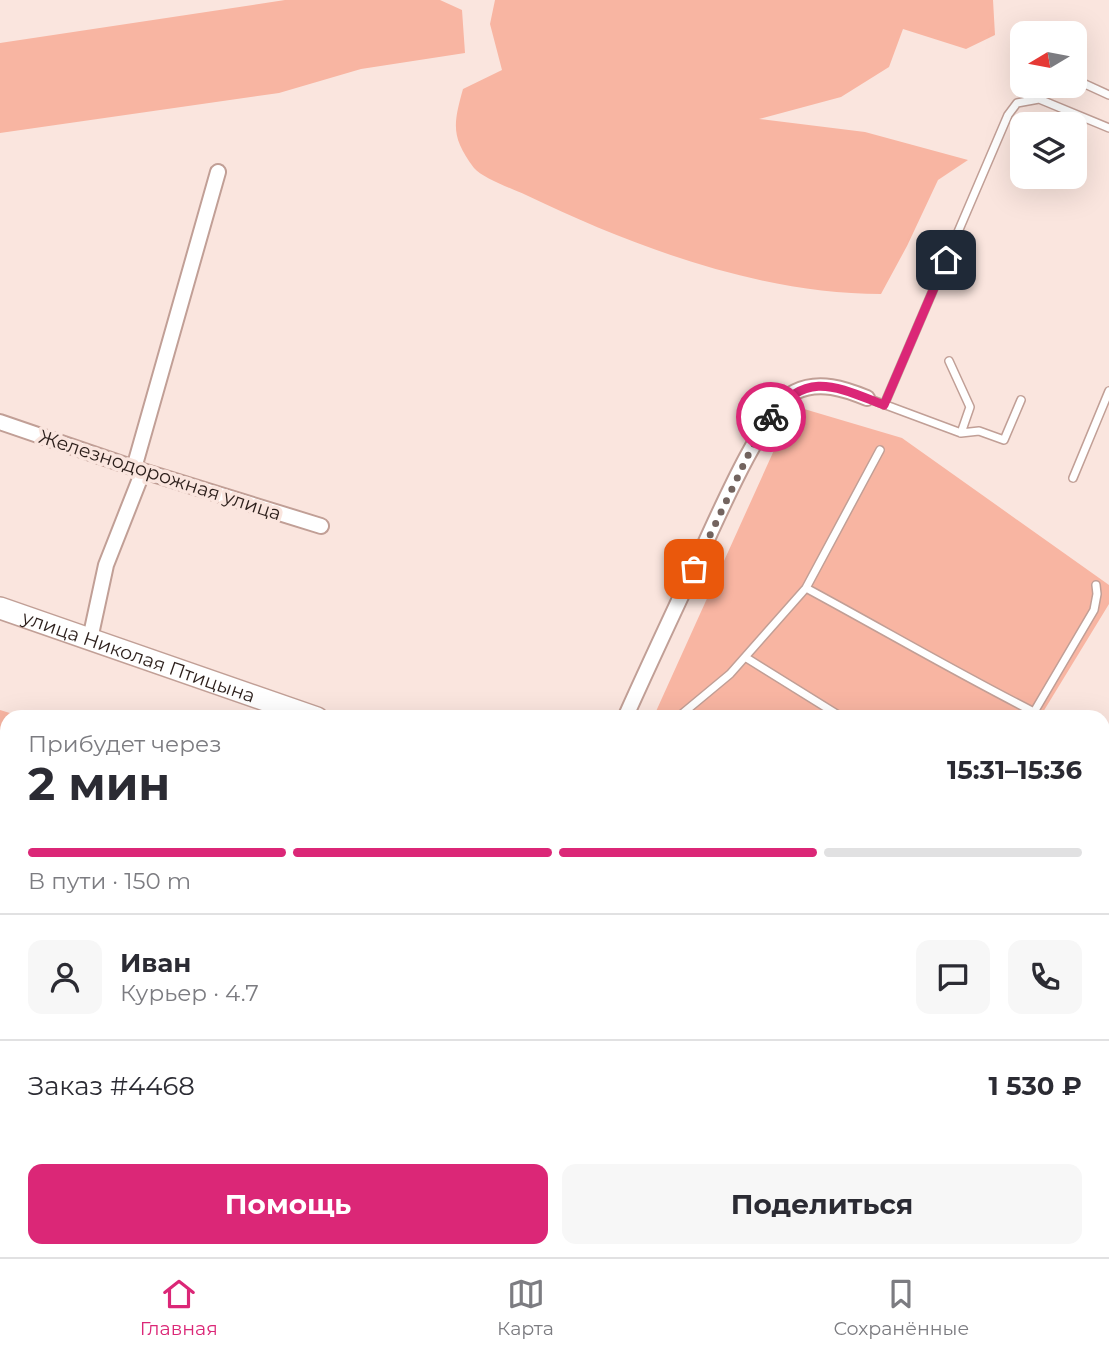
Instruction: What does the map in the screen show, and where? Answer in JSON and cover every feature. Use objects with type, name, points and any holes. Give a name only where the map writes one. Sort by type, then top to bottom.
[{"type":"main road","name":"улица Николая Птицына","points":[[0,608],[294,710]]},
{"type":"street","points":[[90,639],[106,565],[139,469],[218,172]]},
{"type":"street","points":[[629,710],[752,447],[781,403],[794,392],[827,386],[867,398]]},
{"type":"street","name":"Железнодорожная улица","points":[[0,422],[321,526]]},
{"type":"lane","points":[[1087,85],[1109,95]]},
{"type":"lane","points":[[884,405],[1008,115],[1017,103],[1039,99],[1109,128]]},
{"type":"lane","points":[[949,361],[970,407],[961,433]]},
{"type":"lane","points":[[1073,478],[1109,391]]},
{"type":"lane","points":[[867,398],[961,433],[979,431],[1004,440],[1021,401]]},
{"type":"lane","points":[[687,710],[730,674],[806,588],[880,450]]},
{"type":"lane","points":[[1035,710],[1094,610],[1096,584]]},
{"type":"lane","points":[[806,588],[1023,710]]},
{"type":"lane","points":[[745,657],[830,710]]},
{"type":"shaded area","points":[[285,0],[440,0],[462,10],[465,53],[361,69],[279,93],[0,133],[0,43]]},
{"type":"shaded area","points":[[495,0],[993,0],[995,35],[966,49],[903,29],[889,67],[841,97],[759,119],[865,132],[968,160],[938,180],[881,294],[835,292],[744,276],[654,249],[567,214],[478,172],[461,148],[456,122],[463,89],[502,70],[490,24]]},
{"type":"shaded area","points":[[794,406],[902,438],[1109,585],[1109,604],[1044,710],[657,710]]},
{"type":"way so far","points":[[694,569],[752,447],[771,417]]},
{"type":"route","points":[[771,417],[781,403],[794,392],[810,387],[827,386],[845,390],[884,405],[946,260]]}]
